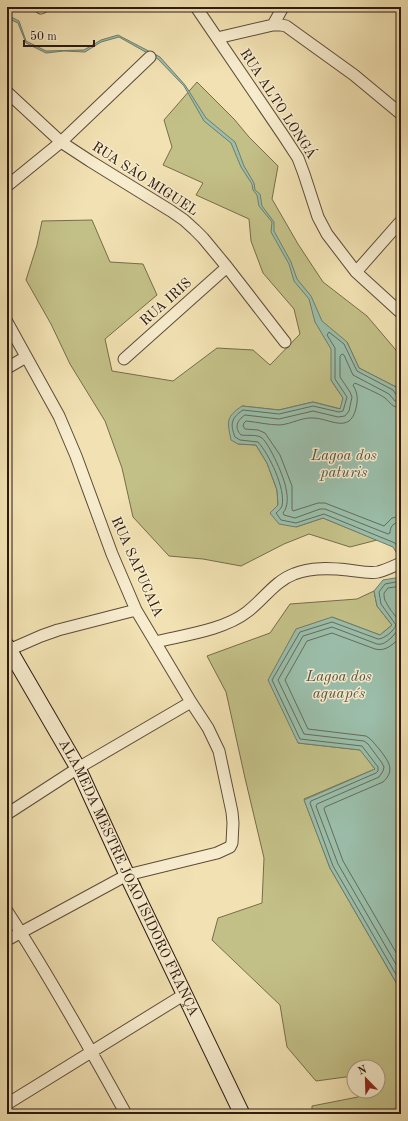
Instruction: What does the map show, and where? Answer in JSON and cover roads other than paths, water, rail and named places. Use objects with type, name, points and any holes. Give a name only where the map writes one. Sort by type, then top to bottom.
[{"type":"main road","name":"ALAMEDA MESTRE JOÃO ISIDORO FRANÇA","points":[[8,648],[78,768],[240,1114]]},
{"type":"street","name":"RUA ALTO LONGÁ","points":[[196,7],[298,158],[320,223],[336,247],[356,272],[401,313]]},
{"type":"street","points":[[273,26],[283,7]]},
{"type":"street","points":[[217,38],[282,25],[354,75],[401,114]]},
{"type":"street","points":[[7,186],[61,142],[150,57]]},
{"type":"street","name":"RUA SÃO MIGUEL","points":[[7,92],[61,142],[184,220],[203,238],[285,342]]},
{"type":"street","points":[[356,272],[401,221]]},
{"type":"street","name":"RUA IRIS","points":[[124,359],[227,267]]},
{"type":"street","name":"RUA SAPUCAIA","points":[[7,322],[59,416],[76,456],[112,554],[136,610],[208,728],[219,751],[232,812],[232,843],[230,847],[217,853],[127,875]]},
{"type":"street","points":[[7,368],[26,357]]},
{"type":"street","points":[[156,642],[218,627],[236,620],[248,612],[282,580],[294,574],[320,568],[378,572],[401,563]]},
{"type":"street","points":[[8,648],[58,630],[136,610]]},
{"type":"street","points":[[7,814],[78,768],[191,702]]},
{"type":"street","points":[[7,940],[127,875]]},
{"type":"street","points":[[7,911],[92,1051],[126,1114]]},
{"type":"street","points":[[7,1104],[185,994]]},
{"type":"water","name":"Lagoa dos paturis","points":[[7,15],[19,21],[26,41],[46,51],[84,50],[101,40],[118,35],[160,57],[185,85],[206,118],[235,142],[244,166],[254,183],[255,190],[260,194],[262,206],[274,222],[274,231],[291,262],[297,279],[311,296],[322,321],[347,342],[359,368],[396,387],[401,395],[400,557],[393,547],[323,518],[296,527],[279,524],[270,513],[278,505],[277,490],[267,463],[256,445],[238,444],[231,440],[229,420],[233,413],[242,406],[279,410],[313,402],[340,409],[343,398],[331,380],[331,349],[315,322],[309,299],[294,281],[289,264],[271,232],[272,222],[259,206],[257,195],[241,167],[231,143],[204,121],[184,86],[158,59],[119,37],[101,42],[85,52],[64,51],[46,53],[26,43],[18,23],[7,18]]},
{"type":"water","name":"Lagoa dos aguapés","points":[[401,577],[401,991],[330,868],[304,800],[375,769],[360,750],[298,743],[268,680],[296,629],[332,617],[380,635],[392,625],[377,606],[374,591],[383,580]]}]
